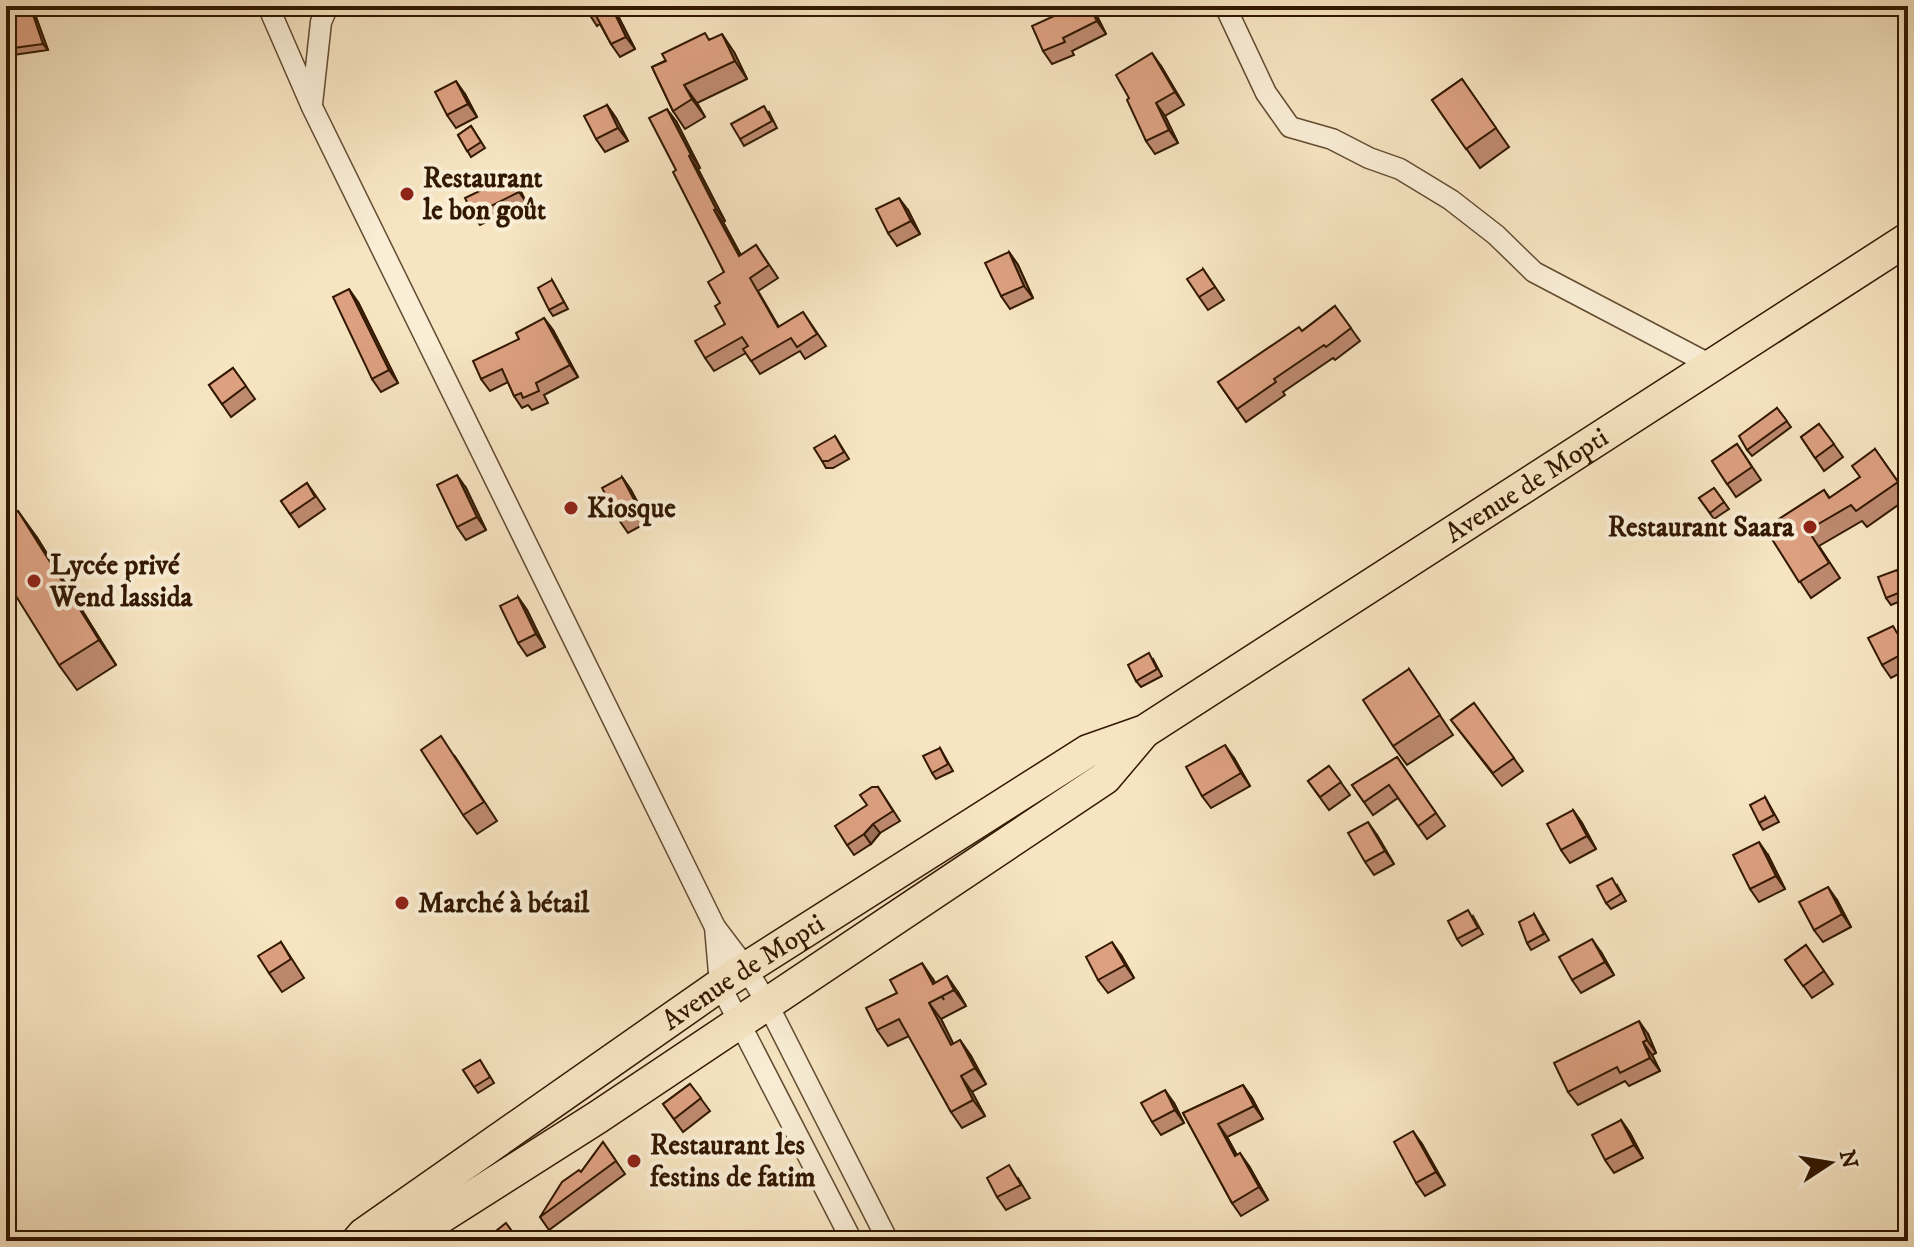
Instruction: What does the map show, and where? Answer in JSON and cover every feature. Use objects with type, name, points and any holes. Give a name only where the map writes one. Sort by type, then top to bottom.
[{"type":"main road","name":"Avenue de Mopti","points":[[358,1241],[376,1225],[733,977],[1088,751],[1145,731],[1908,239]]},
{"type":"main road","name":"Avenue de Mopti","points":[[403,1241],[598,1117],[1105,778],[1145,731]]},
{"type":"street","points":[[268,6],[312,107],[715,927],[733,977],[740,1021],[852,1241]]},
{"type":"street","points":[[312,107],[321,22],[328,6]]},
{"type":"street","points":[[1225,6],[1266,93],[1290,127],[1332,139],[1369,158],[1400,169],[1451,200],[1496,235],[1534,272],[1711,365]]},
{"type":"street","points":[[715,927],[733,977],[767,1003],[888,1241]]},
{"type":"building","points":[[6,6],[30,6],[43,44],[6,49]]},
{"type":"building","points":[[584,6],[611,6],[626,37],[611,44],[593,10],[588,13]]},
{"type":"building","points":[[1060,6],[1089,6],[1097,21],[1063,38],[1065,42],[1043,51],[1032,26],[1063,12]]},
{"type":"building","points":[[705,33],[709,40],[722,34],[735,61],[684,85],[692,99],[673,111],[652,67],[666,61],[662,54]]},
{"type":"building","points":[[1152,53],[1175,92],[1156,103],[1169,130],[1146,141],[1116,75]]},
{"type":"building","points":[[1462,79],[1496,128],[1466,149],[1432,100]]},
{"type":"building","points":[[456,81],[468,104],[447,115],[435,92]]},
{"type":"building","points":[[607,105],[618,128],[596,139],[584,116]]},
{"type":"building","points":[[764,106],[772,121],[740,139],[731,124]]},
{"type":"building","points":[[667,109],[739,256],[756,245],[769,265],[750,278],[778,327],[803,312],[817,334],[797,347],[791,338],[751,361],[743,349],[748,346],[742,337],[705,358],[695,341],[725,324],[715,306],[720,303],[708,282],[724,272],[649,118]]},
{"type":"building","points":[[471,126],[481,142],[467,151],[458,135]]},
{"type":"building","points":[[511,176],[519,192],[473,215],[465,198]]},
{"type":"building","points":[[899,198],[911,221],[888,233],[876,209]]},
{"type":"building","points":[[1009,252],[1024,286],[1001,296],[985,263]]},
{"type":"building","points":[[1203,269],[1215,287],[1199,297],[1187,279]]},
{"type":"building","points":[[552,280],[564,302],[549,310],[538,288]]},
{"type":"building","points":[[349,289],[389,370],[372,379],[333,297]]},
{"type":"building","points":[[1335,306],[1351,328],[1274,379],[1276,382],[1237,409],[1218,382],[1299,327],[1302,331]]},
{"type":"building","points":[[544,318],[570,365],[536,383],[539,391],[523,398],[521,393],[514,396],[502,369],[481,379],[473,361],[519,339],[516,333]]},
{"type":"building","points":[[233,368],[246,386],[222,404],[209,385]]},
{"type":"building","points":[[1777,408],[1787,421],[1747,450],[1739,436]]},
{"type":"building","points":[[1819,424],[1834,444],[1815,458],[1801,437]]},
{"type":"building","points":[[835,436],[844,452],[822,461],[814,448]]},
{"type":"building","points":[[1737,444],[1752,467],[1727,484],[1712,461]]},
{"type":"building","points":[[1875,449],[1898,482],[1856,511],[1851,505],[1808,530],[1829,563],[1799,582],[1765,528],[1824,490],[1829,498],[1860,477],[1852,466]]},
{"type":"building","points":[[457,475],[477,517],[457,527],[437,485]]},
{"type":"building","points":[[622,477],[639,509],[619,520],[602,488]]},
{"type":"building","points":[[307,483],[315,497],[290,514],[281,501]]},
{"type":"building","points":[[1714,488],[1724,502],[1710,513],[1699,498]]},
{"type":"building","points":[[18,511],[99,640],[59,665],[6,580],[6,519]]},
{"type":"building","points":[[1897,570],[1906,590],[1886,598],[1878,577]]},
{"type":"building","points":[[518,597],[536,634],[518,643],[500,606]]},
{"type":"building","points":[[1893,626],[1897,633],[1908,627],[1908,651],[1882,665],[1868,638]]},
{"type":"building","points":[[1149,653],[1157,669],[1136,681],[1128,665]]},
{"type":"building","points":[[1409,669],[1440,715],[1393,746],[1363,700]]},
{"type":"building","points":[[1474,703],[1514,758],[1493,773],[1451,720]]},
{"type":"building","points":[[441,736],[484,802],[463,815],[421,750]]},
{"type":"building","points":[[1225,745],[1241,773],[1202,796],[1186,767]]},
{"type":"building","points":[[940,748],[948,764],[932,773],[923,756]]},
{"type":"building","points":[[1397,757],[1436,813],[1418,826],[1389,785],[1364,802],[1352,785]]},
{"type":"building","points":[[1329,766],[1341,782],[1320,797],[1308,781]]},
{"type":"building","points":[[872,787],[878,787],[893,811],[847,845],[835,826],[867,805],[860,795]]},
{"type":"building","points":[[1765,797],[1774,815],[1759,823],[1750,805]]},
{"type":"building","points":[[1573,810],[1587,836],[1561,850],[1547,824]]},
{"type":"building","points":[[1368,822],[1385,851],[1365,862],[1348,833]]},
{"type":"building","points":[[1759,842],[1776,876],[1750,889],[1733,855]]},
{"type":"building","points":[[1612,878],[1621,894],[1606,903],[1597,886]]},
{"type":"building","points":[[1828,887],[1842,914],[1814,930],[1799,902]]},
{"type":"building","points":[[1468,910],[1478,928],[1457,939],[1448,921]]},
{"type":"building","points":[[1534,914],[1544,934],[1527,943],[1519,922]]},
{"type":"building","points":[[1592,939],[1605,962],[1572,980],[1559,957]]},
{"type":"building","points":[[281,942],[291,959],[269,973],[258,956]]},
{"type":"building","points":[[1112,942],[1125,965],[1098,980],[1086,957]]},
{"type":"building","points":[[1806,945],[1824,971],[1803,986],[1785,960]]},
{"type":"building","points":[[922,963],[933,984],[947,976],[954,990],[929,1003],[951,1045],[960,1040],[975,1068],[961,1076],[973,1100],[951,1112],[899,1019],[877,1030],[866,1008],[897,993],[890,980]]},
{"type":"building","points":[[1639,1021],[1650,1058],[1620,1073],[1617,1067],[1568,1092],[1554,1063]]},
{"type":"building","points":[[480,1060],[490,1077],[474,1087],[463,1070]]},
{"type":"building","points":[[690,1084],[701,1098],[674,1119],[663,1104]]},
{"type":"building","points":[[1243,1085],[1254,1106],[1218,1124],[1235,1156],[1240,1153],[1259,1187],[1232,1203],[1183,1113]]},
{"type":"building","points":[[1165,1090],[1175,1110],[1152,1122],[1141,1103]]},
{"type":"building","points":[[1621,1120],[1634,1145],[1605,1160],[1592,1135]]},
{"type":"building","points":[[1413,1131],[1436,1172],[1416,1183],[1394,1142]]},
{"type":"building","points":[[603,1142],[616,1161],[540,1217],[562,1182],[579,1170],[581,1172]]},
{"type":"building","points":[[1009,1165],[1021,1185],[997,1197],[987,1178]]},
{"type":"building","points":[[506,1223],[519,1241],[491,1241],[496,1231]]},
{"type":"place","name":"Restaurant le bon goût","points":[[407,194]]},
{"type":"place","name":"Kiosque","points":[[571,508]]},
{"type":"place","name":"Restaurant Saara","points":[[1810,527]]},
{"type":"place","name":"Lycée privé Wend lassida","points":[[34,581]]},
{"type":"place","name":"Marché à bétail","points":[[402,903]]},
{"type":"place","name":"Restaurant les festins de fatim","points":[[634,1161]]}]
